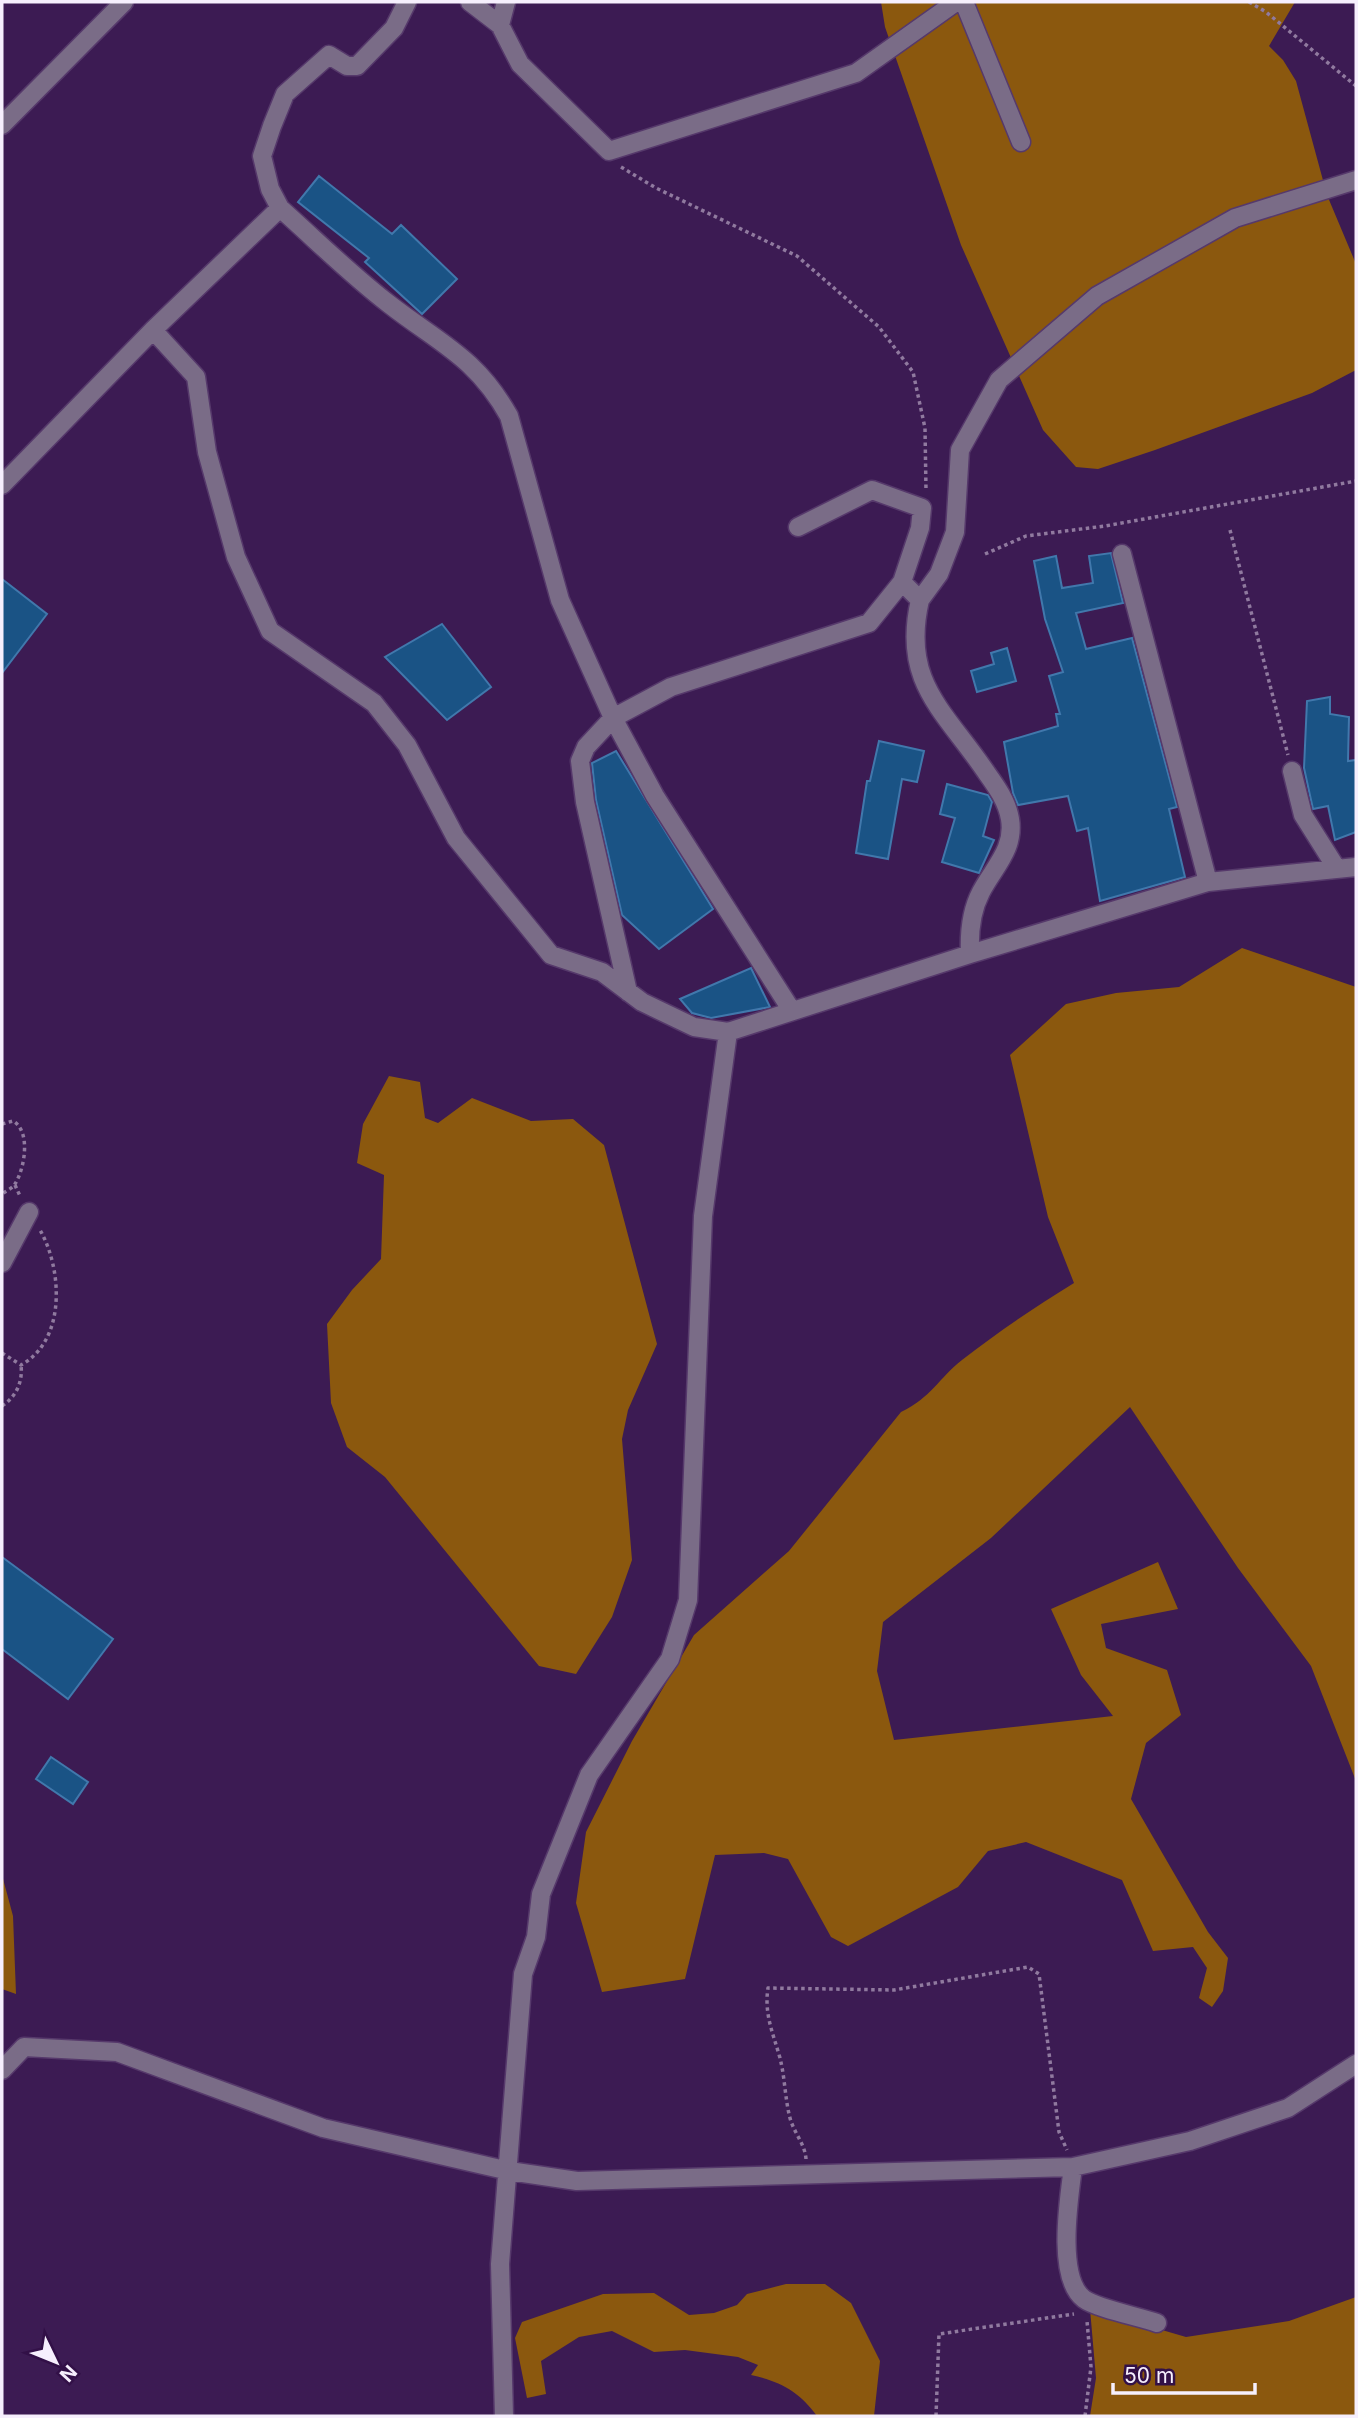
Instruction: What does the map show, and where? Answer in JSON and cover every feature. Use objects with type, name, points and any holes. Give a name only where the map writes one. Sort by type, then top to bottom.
[{"type":"street","points":[[2,125],[124,2]]},
{"type":"street","points":[[407,2],[394,28],[357,66],[347,66],[329,55],[285,93],[262,156],[270,189],[280,208],[389,304],[453,347],[495,392],[509,416],[560,600],[612,718],[655,796],[792,1011]]},
{"type":"street","points":[[470,2],[500,25],[520,64],[609,151],[856,73],[956,2]]},
{"type":"street","points":[[500,25],[506,2]]},
{"type":"street","points":[[964,2],[1021,142]]},
{"type":"street","points":[[970,954],[969,930],[980,894],[1010,847],[1010,819],[1001,793],[929,696],[915,655],[914,626],[920,600],[939,574],[955,531],[960,450],[999,380],[1097,296],[1224,225],[1356,180]]},
{"type":"street","points":[[2,485],[153,330],[280,208]]},
{"type":"street","points":[[153,330],[196,377],[207,452],[236,557],[270,631],[374,703],[407,745],[456,838],[551,955],[602,972],[642,1002],[694,1027],[729,1032],[970,954],[1208,882],[1356,867]]},
{"type":"street","points":[[628,992],[585,802],[580,761],[586,747],[612,718],[671,687],[869,623],[902,582],[920,528],[922,508],[872,490],[798,527]]},
{"type":"street","points":[[1122,554],[1208,882]]},
{"type":"street","points":[[902,582],[920,600]]},
{"type":"street","points":[[1292,771],[1303,816],[1337,869]]},
{"type":"street","points":[[503,2416],[500,2264],[523,1974],[536,1937],[541,1894],[576,1804],[589,1775],[670,1659],[688,1600],[703,1216],[729,1032]]},
{"type":"street","points":[[2,1263],[29,1212]]},
{"type":"street","points":[[2,2070],[24,2047],[117,2052],[323,2128],[509,2171],[577,2181],[1073,2167],[1190,2141],[1288,2108],[1356,2064]]},
{"type":"street","points":[[1073,2167],[1067,2255],[1072,2284],[1085,2299],[1157,2323]]},
{"type":"path","points":[[1249,2],[1266,12],[1356,86]]},
{"type":"path","points":[[609,151],[620,166],[656,188],[797,256],[879,327],[913,372],[925,429],[928,481],[922,508]]},
{"type":"path","points":[[985,554],[1026,536],[1105,526],[1356,481]]},
{"type":"path","points":[[1230,530],[1292,771]]},
{"type":"path","points":[[2,1124],[13,1121],[20,1124],[24,1133],[22,1163],[15,1185],[2,1194]]},
{"type":"path","points":[[15,1185],[46,1241],[56,1275],[55,1312],[44,1342],[21,1365]]},
{"type":"path","points":[[2,1353],[21,1365],[23,1378],[11,1399],[2,1406]]},
{"type":"path","points":[[802,2175],[807,2157],[790,2121],[780,2060],[765,2005],[768,1988],[894,1990],[1028,1967],[1039,1974],[1059,2132],[1073,2167]]},
{"type":"path","points":[[936,2416],[939,2334],[1085,2312],[1091,2367],[1085,2416]]},
{"type":"shaded area","points":[[881,2],[1295,2],[1269,46],[1283,60],[1296,81],[1327,195],[1356,264],[1356,370],[1312,393],[1155,450],[1098,469],[1076,467],[1043,430],[961,245],[885,27]]},
{"type":"shaded area","points":[[1242,948],[1356,987],[1356,1781],[1311,1666],[1238,1568],[1130,1407],[991,1538],[883,1622],[877,1671],[894,1740],[1113,1716],[1081,1675],[1051,1609],[1158,1562],[1178,1609],[1101,1624],[1106,1648],[1167,1670],[1181,1715],[1146,1743],[1131,1799],[1208,1932],[1228,1958],[1223,1991],[1212,2007],[1199,1998],[1207,1968],[1193,1947],[1153,1951],[1122,1880],[1026,1842],[988,1851],[958,1887],[848,1946],[831,1937],[788,1859],[764,1853],[715,1855],[685,1979],[602,1992],[576,1903],[586,1832],[632,1741],[694,1635],[789,1551],[901,1412],[928,1394],[954,1367],[976,1350],[1074,1283],[1048,1217],[1010,1055],[1066,1004],[1116,993],[1179,987]]},
{"type":"shaded area","points":[[389,1076],[420,1082],[425,1118],[438,1123],[472,1098],[531,1121],[573,1119],[604,1145],[657,1344],[628,1410],[622,1439],[632,1560],[612,1617],[576,1674],[539,1666],[385,1477],[347,1447],[331,1403],[327,1324],[352,1290],[381,1259],[384,1175],[357,1163],[363,1124]]},
{"type":"shaded area","points":[[2,1875],[13,1916],[16,1994],[2,1989]]},
{"type":"shaded area","points":[[786,2284],[825,2284],[851,2303],[880,2361],[874,2416],[817,2416],[804,2400],[789,2389],[751,2375],[758,2365],[738,2357],[685,2350],[654,2352],[612,2331],[579,2337],[541,2361],[546,2394],[527,2398],[515,2338],[522,2322],[603,2294],[654,2293],[689,2315],[714,2313],[737,2305],[747,2294]]},
{"type":"shaded area","points":[[1356,2297],[1356,2416],[1090,2416],[1096,2378],[1090,2309],[1186,2337],[1289,2321]]},
{"type":"building","points":[[319,176],[392,234],[401,225],[457,279],[422,314],[365,262],[369,258],[298,202]]},
{"type":"building","points":[[1111,553],[1123,603],[1076,613],[1086,649],[1132,638],[1177,807],[1169,809],[1185,877],[1100,901],[1088,828],[1077,831],[1068,796],[1018,805],[1013,793],[1004,742],[1058,726],[1056,714],[1060,714],[1049,676],[1063,672],[1045,619],[1034,561],[1056,556],[1062,588],[1093,583],[1089,556]]},
{"type":"building","points":[[2,579],[47,614],[2,673]]},
{"type":"building","points":[[442,624],[491,687],[447,720],[385,657]]},
{"type":"building","points":[[1007,648],[1016,681],[977,692],[971,671],[994,664],[991,653]]},
{"type":"building","points":[[1330,697],[1330,714],[1349,717],[1348,761],[1356,760],[1356,832],[1335,840],[1328,806],[1313,809],[1304,768],[1307,701]]},
{"type":"building","points":[[879,741],[924,751],[917,782],[902,779],[888,859],[856,853],[867,781],[870,781]]},
{"type":"building","points":[[616,751],[713,909],[659,949],[622,915],[596,800],[592,763]]},
{"type":"building","points":[[947,784],[988,795],[992,802],[983,836],[994,840],[979,873],[942,862],[955,818],[940,814]]},
{"type":"building","points":[[751,968],[770,1007],[711,1018],[692,1013],[680,999]]},
{"type":"building","points":[[2,1557],[113,1639],[68,1699],[2,1649]]},
{"type":"building","points":[[51,1757],[88,1782],[73,1804],[36,1779]]}]
